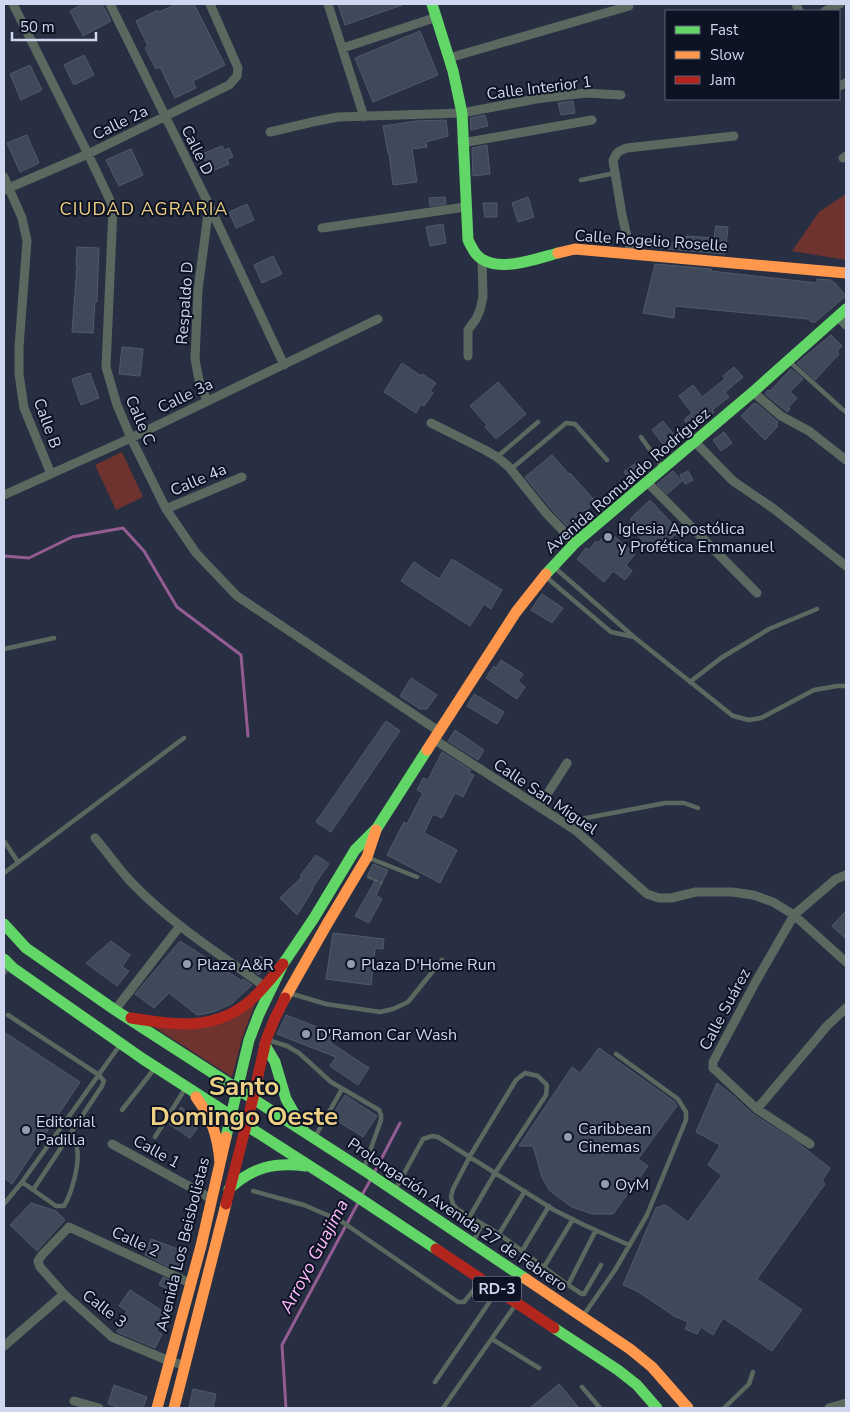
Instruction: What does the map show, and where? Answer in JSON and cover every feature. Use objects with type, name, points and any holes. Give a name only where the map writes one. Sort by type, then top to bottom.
[{"type":"main road","points":[[432,4],[449,58],[462,113],[468,240],[471,250],[482,260]]},
{"type":"main road","name":"Calle Rogelio Roselle","points":[[482,260],[496,265],[516,264],[576,249],[846,273]]},
{"type":"main road","name":"Avenida Romualdo Rodríguez","points":[[237,1088],[249,1040],[282,964],[314,918],[355,850],[377,828],[516,612],[553,566],[575,543],[843,317]]},
{"type":"main road","name":"Avenida Romualdo Rodríguez","points":[[253,1098],[266,1042],[275,1018],[327,924],[368,857],[377,828]]},
{"type":"main road","name":"Prolongación Avenida 27 de Febrero","points":[[4,924],[26,948],[115,1010],[366,1171],[630,1349],[652,1367],[688,1408]]},
{"type":"main road","points":[[127,1018],[192,1025],[212,1022],[231,1014],[246,1004],[282,964]]},
{"type":"main road","name":"RD-3","points":[[6,966],[120,1044],[376,1209],[618,1370],[637,1385],[657,1408]]},
{"type":"main road","points":[[266,1042],[276,1062],[286,1099],[311,1136]]},
{"type":"main road","points":[[185,1086],[207,1111],[215,1127],[220,1163]]},
{"type":"main road","name":"Avenida Los Beisbolistas","points":[[157,1408],[212,1199],[237,1088]]},
{"type":"main road","name":"Avenida Los Beisbolistas","points":[[174,1408],[253,1098]]},
{"type":"main road","points":[[229,1189],[239,1179],[266,1167],[281,1164],[310,1166]]},
{"type":"street","name":"Calle C","points":[[13,4],[88,154],[113,209],[106,367],[117,404],[131,438],[166,509],[196,553],[237,596],[437,736]]},
{"type":"street","name":"Calle D","points":[[110,4],[209,205],[284,365]]},
{"type":"street","name":"Calle 2a","points":[[6,189],[88,154],[229,85],[237,76],[238,68],[210,4]]},
{"type":"street","points":[[328,4],[364,117]]},
{"type":"street","points":[[828,10],[840,4]]},
{"type":"street","points":[[449,58],[629,6]]},
{"type":"street","points":[[343,48],[436,18]]},
{"type":"street","name":"Calle Interior 1","points":[[270,132],[338,117],[462,113],[556,96],[585,93],[621,95]]},
{"type":"street","points":[[462,143],[592,120]]},
{"type":"street","points":[[631,254],[613,161],[619,150],[734,136]]},
{"type":"street","name":"Calle B","points":[[4,177],[6,189],[22,218],[26,241],[18,374],[24,408],[51,474]]},
{"type":"street","name":"Respaldo D","points":[[207,401],[199,380],[195,359],[198,290],[209,205]]},
{"type":"street","points":[[322,228],[465,207]]},
{"type":"street","points":[[468,356],[468,330],[480,310],[482,297],[482,260]]},
{"type":"street","name":"Calle 3a","points":[[4,495],[131,438],[378,320]]},
{"type":"street","points":[[753,392],[781,416],[809,431],[846,460]]},
{"type":"street","points":[[432,423],[497,458],[575,543]]},
{"type":"street","points":[[695,442],[733,481],[774,509],[846,566]]},
{"type":"street","name":"Calle 4a","points":[[166,509],[242,477]]},
{"type":"street","points":[[647,482],[757,593]]},
{"type":"street","name":"Calle San Miguel","points":[[437,736],[575,830],[647,894],[660,898],[696,892],[732,892],[753,895],[773,902],[794,914],[846,962]]},
{"type":"street","points":[[539,807],[567,763]]},
{"type":"street","points":[[95,838],[133,884],[180,926],[264,986]]},
{"type":"street","name":"Calle Suárez","points":[[810,1144],[757,1109],[713,1068],[713,1062],[794,914],[836,880],[846,875]]},
{"type":"street","points":[[115,1010],[180,926]]},
{"type":"street","points":[[757,1109],[828,1026],[846,1008]]},
{"type":"street","name":"Calle 1","points":[[112,1144],[212,1199]]},
{"type":"street","name":"Calle 3","points":[[69,1227],[42,1255],[38,1261],[40,1267],[64,1294],[112,1337],[169,1361],[184,1365]]},
{"type":"street","name":"Calle 2","points":[[69,1227],[190,1283]]},
{"type":"street","points":[[4,1346],[64,1294]]},
{"type":"street","points":[[74,1401],[99,1408]]},
{"type":"street","points":[[829,1408],[846,1403]]},
{"type":"lane","points":[[581,180],[615,174]]},
{"type":"lane","points":[[789,361],[846,412]]},
{"type":"lane","points":[[497,458],[538,422]]},
{"type":"lane","points":[[510,470],[566,423],[575,424],[607,460]]},
{"type":"lane","points":[[641,436],[663,468]]},
{"type":"lane","points":[[553,566],[634,637],[733,716],[749,720],[761,718],[814,690],[846,686]]},
{"type":"lane","points":[[545,576],[611,632],[634,637]]},
{"type":"lane","points":[[690,682],[721,658],[769,629],[817,609]]},
{"type":"lane","points":[[4,650],[54,638]]},
{"type":"lane","points":[[4,873],[184,738]]},
{"type":"lane","points":[[563,822],[665,803],[684,803],[698,808]]},
{"type":"lane","points":[[4,841],[18,862]]},
{"type":"lane","points":[[368,857],[417,877]]},
{"type":"lane","points":[[288,993],[326,1004],[380,1012],[393,1009],[408,1002],[442,960]]},
{"type":"lane","points":[[8,1015],[98,1075],[104,1082],[33,1190]]},
{"type":"lane","points":[[266,1042],[287,1046],[299,1053],[324,1076],[342,1089],[379,1110],[381,1120],[366,1171]]},
{"type":"lane","points":[[4,1204],[22,1182],[120,1044]]},
{"type":"lane","points":[[582,1317],[616,1270],[646,1215],[686,1120],[686,1112],[678,1099],[616,1054]]},
{"type":"lane","points":[[122,1110],[155,1067]]},
{"type":"lane","points":[[470,1216],[495,1172],[546,1095],[547,1085],[538,1076],[525,1073],[516,1080],[470,1156],[453,1189],[451,1197],[453,1204],[470,1216],[482,1224],[499,1234],[582,1294],[584,1294],[601,1264]]},
{"type":"lane","points":[[154,1137],[185,1086]]},
{"type":"lane","points":[[311,1136],[342,1089]]},
{"type":"lane","points":[[22,1182],[56,1206],[64,1206],[68,1200],[77,1166],[77,1147],[68,1136]]},
{"type":"lane","points":[[392,1189],[424,1139],[432,1136],[438,1137],[549,1206],[629,1245]]},
{"type":"lane","points":[[253,1191],[304,1205],[341,1220],[458,1302],[464,1302],[483,1280]]},
{"type":"lane","points":[[499,1234],[525,1191]]},
{"type":"lane","points":[[522,1251],[549,1206]]},
{"type":"lane","points":[[544,1267],[573,1219]]},
{"type":"lane","points":[[473,1243],[482,1224]]},
{"type":"lane","points":[[568,1285],[596,1230]]},
{"type":"lane","points":[[435,1382],[498,1290]]},
{"type":"lane","points":[[443,1408],[517,1303]]},
{"type":"lane","points":[[492,1339],[539,1368]]},
{"type":"lane","points":[[724,1408],[748,1384],[753,1372]]},
{"type":"lane","points":[[582,1387],[600,1408]]},
{"type":"path","points":[[368,877],[382,883]]},
{"type":"shaded area","points":[[846,194],[846,260],[792,251],[819,212]]},
{"type":"shaded area","points":[[122,452],[143,497],[116,510],[95,465]]},
{"type":"shaded area","points":[[256,1001],[242,1038],[232,1077],[151,1025],[171,1028]]},
{"type":"building","points":[[83,4],[102,4],[111,21],[83,36],[70,11]]},
{"type":"building","points":[[177,4],[194,4],[225,65],[193,81],[196,88],[175,98],[160,67],[156,69],[145,48],[148,46],[136,21],[158,10],[159,12]]},
{"type":"building","points":[[338,4],[402,4],[402,5],[345,25]]},
{"type":"building","points":[[420,31],[438,75],[373,102],[355,58]]},
{"type":"building","points":[[84,55],[94,75],[74,85],[64,65]]},
{"type":"building","points":[[30,65],[42,90],[21,100],[10,74]]},
{"type":"building","points":[[573,101],[575,113],[561,115],[558,103]]},
{"type":"building","points":[[485,115],[488,126],[471,130],[470,118]]},
{"type":"building","points":[[446,120],[448,136],[426,142],[427,147],[412,149],[417,182],[393,185],[383,126],[417,121]]},
{"type":"building","points":[[27,135],[39,163],[20,172],[7,143]]},
{"type":"building","points":[[487,145],[490,174],[473,176],[472,148]]},
{"type":"building","points":[[222,146],[224,150],[229,148],[233,157],[227,159],[229,164],[210,172],[202,154]]},
{"type":"building","points":[[131,149],[143,175],[119,186],[106,160]]},
{"type":"building","points":[[445,197],[446,204],[430,206],[429,198]]},
{"type":"building","points":[[528,197],[534,217],[518,222],[512,203]]},
{"type":"building","points":[[483,203],[497,203],[497,217],[485,217]]},
{"type":"building","points":[[247,204],[254,220],[236,228],[229,212]]},
{"type":"building","points":[[443,224],[446,243],[430,246],[426,227]]},
{"type":"building","points":[[716,226],[728,227],[725,254],[648,247],[649,241],[685,244],[686,236],[714,238]]},
{"type":"building","points":[[77,247],[99,248],[97,302],[95,302],[93,333],[72,332]]},
{"type":"building","points":[[273,256],[282,274],[262,283],[254,265]]},
{"type":"building","points":[[655,264],[711,269],[711,271],[817,283],[817,279],[831,280],[846,296],[815,322],[811,322],[808,319],[675,306],[674,318],[643,313]]},
{"type":"building","points":[[831,335],[842,346],[837,351],[839,354],[815,380],[797,363]]},
{"type":"building","points":[[122,347],[143,349],[140,376],[119,374]]},
{"type":"building","points":[[402,363],[421,376],[422,374],[436,383],[430,391],[433,393],[424,406],[421,404],[416,413],[384,392]]},
{"type":"building","points":[[734,367],[743,377],[725,392],[729,397],[712,410],[714,412],[692,430],[684,420],[692,413],[679,396],[693,385],[702,397],[725,379],[723,376]]},
{"type":"building","points":[[791,369],[803,379],[790,392],[797,398],[788,408],[790,409],[787,412],[765,394]]},
{"type":"building","points":[[90,373],[99,398],[81,405],[72,379]]},
{"type":"building","points":[[498,382],[526,414],[496,439],[485,427],[487,425],[470,406]]},
{"type":"building","points":[[754,403],[778,422],[776,424],[778,426],[765,440],[741,416]]},
{"type":"building","points":[[663,421],[678,440],[667,449],[652,430]]},
{"type":"building","points":[[724,432],[732,443],[721,451],[713,440]]},
{"type":"building","points":[[552,455],[596,502],[567,526],[525,477]]},
{"type":"building","points":[[638,461],[644,468],[630,480],[624,472]]},
{"type":"building","points":[[673,471],[682,481],[667,494],[657,484]]},
{"type":"building","points":[[688,471],[693,480],[685,484],[680,475]]},
{"type":"building","points":[[650,500],[679,531],[655,554],[632,529],[631,518]]},
{"type":"building","points":[[608,531],[635,554],[626,565],[632,571],[625,580],[613,571],[604,582],[577,559],[586,548],[589,550],[596,541],[598,543]]},
{"type":"building","points":[[452,559],[502,590],[491,609],[484,604],[470,626],[401,581],[414,562],[439,579]]},
{"type":"building","points":[[542,594],[563,608],[552,623],[531,610]]},
{"type":"building","points":[[501,660],[523,674],[518,681],[525,687],[517,699],[486,678],[494,666],[496,668]]},
{"type":"building","points":[[411,678],[437,695],[427,709],[420,709],[400,696]]},
{"type":"building","points":[[474,694],[504,712],[497,724],[467,706]]},
{"type":"building","points":[[386,721],[400,731],[331,832],[316,822]]},
{"type":"building","points":[[455,730],[484,750],[478,760],[448,741]]},
{"type":"building","points":[[442,752],[471,770],[469,773],[474,775],[463,797],[455,793],[442,818],[433,814],[424,833],[457,850],[440,883],[387,855],[404,822],[407,824],[423,793],[417,790],[423,778],[428,780]]},
{"type":"building","points":[[316,855],[329,864],[312,888],[297,915],[280,898],[302,877],[300,876]]},
{"type":"building","points":[[373,864],[388,870],[376,895],[382,899],[369,923],[355,916],[375,881],[367,877]]},
{"type":"building","points":[[846,911],[846,939],[832,926]]},
{"type":"building","name":"Plaza D'Home Run","points":[[333,933],[384,939],[383,949],[375,948],[371,985],[326,979]]},
{"type":"building","points":[[111,941],[130,955],[122,967],[129,971],[117,986],[86,963]]},
{"type":"building","name":"Plaza A&R","points":[[180,941],[242,981],[243,979],[252,985],[231,1004],[204,1014],[197,1015],[169,993],[154,1008],[135,994]]},
{"type":"building","points":[[260,956],[268,961],[259,975],[250,968]]},
{"type":"building","points":[[286,1015],[335,1034],[331,1043],[369,1068],[358,1085],[330,1066],[336,1057],[277,1034]]},
{"type":"building","name":"Editorial Padilla","points":[[4,1032],[80,1082],[12,1184],[4,1178]]},
{"type":"building","points":[[599,1048],[675,1102],[677,1106],[638,1159],[648,1166],[613,1214],[592,1214],[572,1207],[558,1197],[549,1190],[542,1177],[533,1146],[519,1146],[572,1067],[580,1073]]},
{"type":"building","points":[[717,1083],[753,1114],[798,1143],[830,1168],[822,1181],[825,1184],[757,1279],[802,1310],[772,1351],[723,1318],[713,1335],[701,1327],[697,1334],[685,1329],[688,1322],[674,1316],[637,1291],[623,1285],[656,1208],[664,1205],[667,1206],[688,1222],[722,1175],[708,1165],[720,1145],[696,1132]]},
{"type":"building","points":[[345,1095],[377,1116],[363,1137],[331,1117]]},
{"type":"building","points":[[181,1107],[194,1117],[197,1129],[190,1138],[169,1124]]},
{"type":"building","points":[[31,1203],[56,1211],[65,1220],[37,1251],[10,1225]]},
{"type":"building","points":[[151,1239],[186,1252],[178,1271],[145,1255]]},
{"type":"building","points":[[163,1277],[174,1282],[170,1290],[159,1285]]},
{"type":"building","points":[[130,1290],[164,1312],[156,1331],[162,1334],[155,1348],[117,1332],[127,1311],[119,1306]]},
{"type":"building","points":[[559,1384],[579,1408],[530,1408]]},
{"type":"building","points":[[114,1385],[147,1397],[143,1408],[121,1408],[108,1404]]},
{"type":"building","points":[[193,1389],[216,1394],[213,1408],[189,1408]]},
{"type":"waterway","name":"Arroyo Guajima","points":[[4,556],[29,558],[72,537],[123,528],[144,551],[177,607],[241,655],[248,736]]},
{"type":"waterway","name":"Arroyo Guajima","points":[[374,1173],[400,1123]]},
{"type":"waterway","name":"Arroyo Guajima","points":[[362,1195],[371,1179]]},
{"type":"waterway","name":"Arroyo Guajima","points":[[286,1408],[282,1345],[358,1203]]},
{"type":"traffic: fast","points":[[432,4],[453,71],[462,113],[469,242],[476,254],[493,264],[515,264],[558,253]]},
{"type":"traffic: fast","points":[[546,574],[575,543],[753,392],[846,309]]},
{"type":"traffic: fast","points":[[226,1137],[249,1040],[283,964],[314,918],[355,850],[377,828],[427,750]]},
{"type":"traffic: fast","points":[[4,924],[26,948],[115,1010],[368,1173],[526,1279]]},
{"type":"traffic: fast","points":[[4,959],[13,968],[143,1059],[436,1249]]},
{"type":"traffic: fast","points":[[265,1045],[275,1062],[286,1099],[303,1129]]},
{"type":"traffic: fast","points":[[229,1189],[255,1171],[264,1168],[284,1165],[306,1166]]},
{"type":"traffic: fast","points":[[554,1328],[618,1370],[637,1385],[657,1408]]},
{"type":"traffic: slow","points":[[558,253],[575,249],[846,273]]},
{"type":"traffic: slow","points":[[427,750],[516,612],[546,574]]},
{"type":"traffic: slow","points":[[285,998],[367,857],[376,830]]},
{"type":"traffic: slow","points":[[196,1097],[213,1128],[218,1144],[220,1163]]},
{"type":"traffic: slow","points":[[157,1408],[201,1246],[226,1137]]},
{"type":"traffic: slow","points":[[174,1408],[226,1204]]},
{"type":"traffic: slow","points":[[526,1279],[630,1349],[652,1367],[688,1408]]},
{"type":"traffic: jam","points":[[131,1018],[163,1023],[194,1024],[224,1017],[238,1010],[252,999],[283,964]]},
{"type":"traffic: jam","points":[[226,1204],[266,1040],[285,998]]},
{"type":"traffic: jam","points":[[436,1249],[554,1328]]},
{"type":"place","name":"Iglesia Apostólica y Profética Emmanuel","points":[[608,537]]},
{"type":"place","name":"Plaza A&R","points":[[187,964]]},
{"type":"place","name":"Plaza D'Home Run","points":[[351,964]]},
{"type":"place","name":"D'Ramon Car Wash","points":[[306,1034]]},
{"type":"place","name":"Editorial Padilla","points":[[26,1130]]},
{"type":"place","name":"Caribbean Cinemas","points":[[568,1137]]},
{"type":"place","name":"OyM","points":[[605,1184]]},
{"type":"district","name":"CIUDAD AGRARIA","points":[[144,209]]},
{"type":"district","name":"Santo Domingo Oeste","points":[[244,1101]]}]
